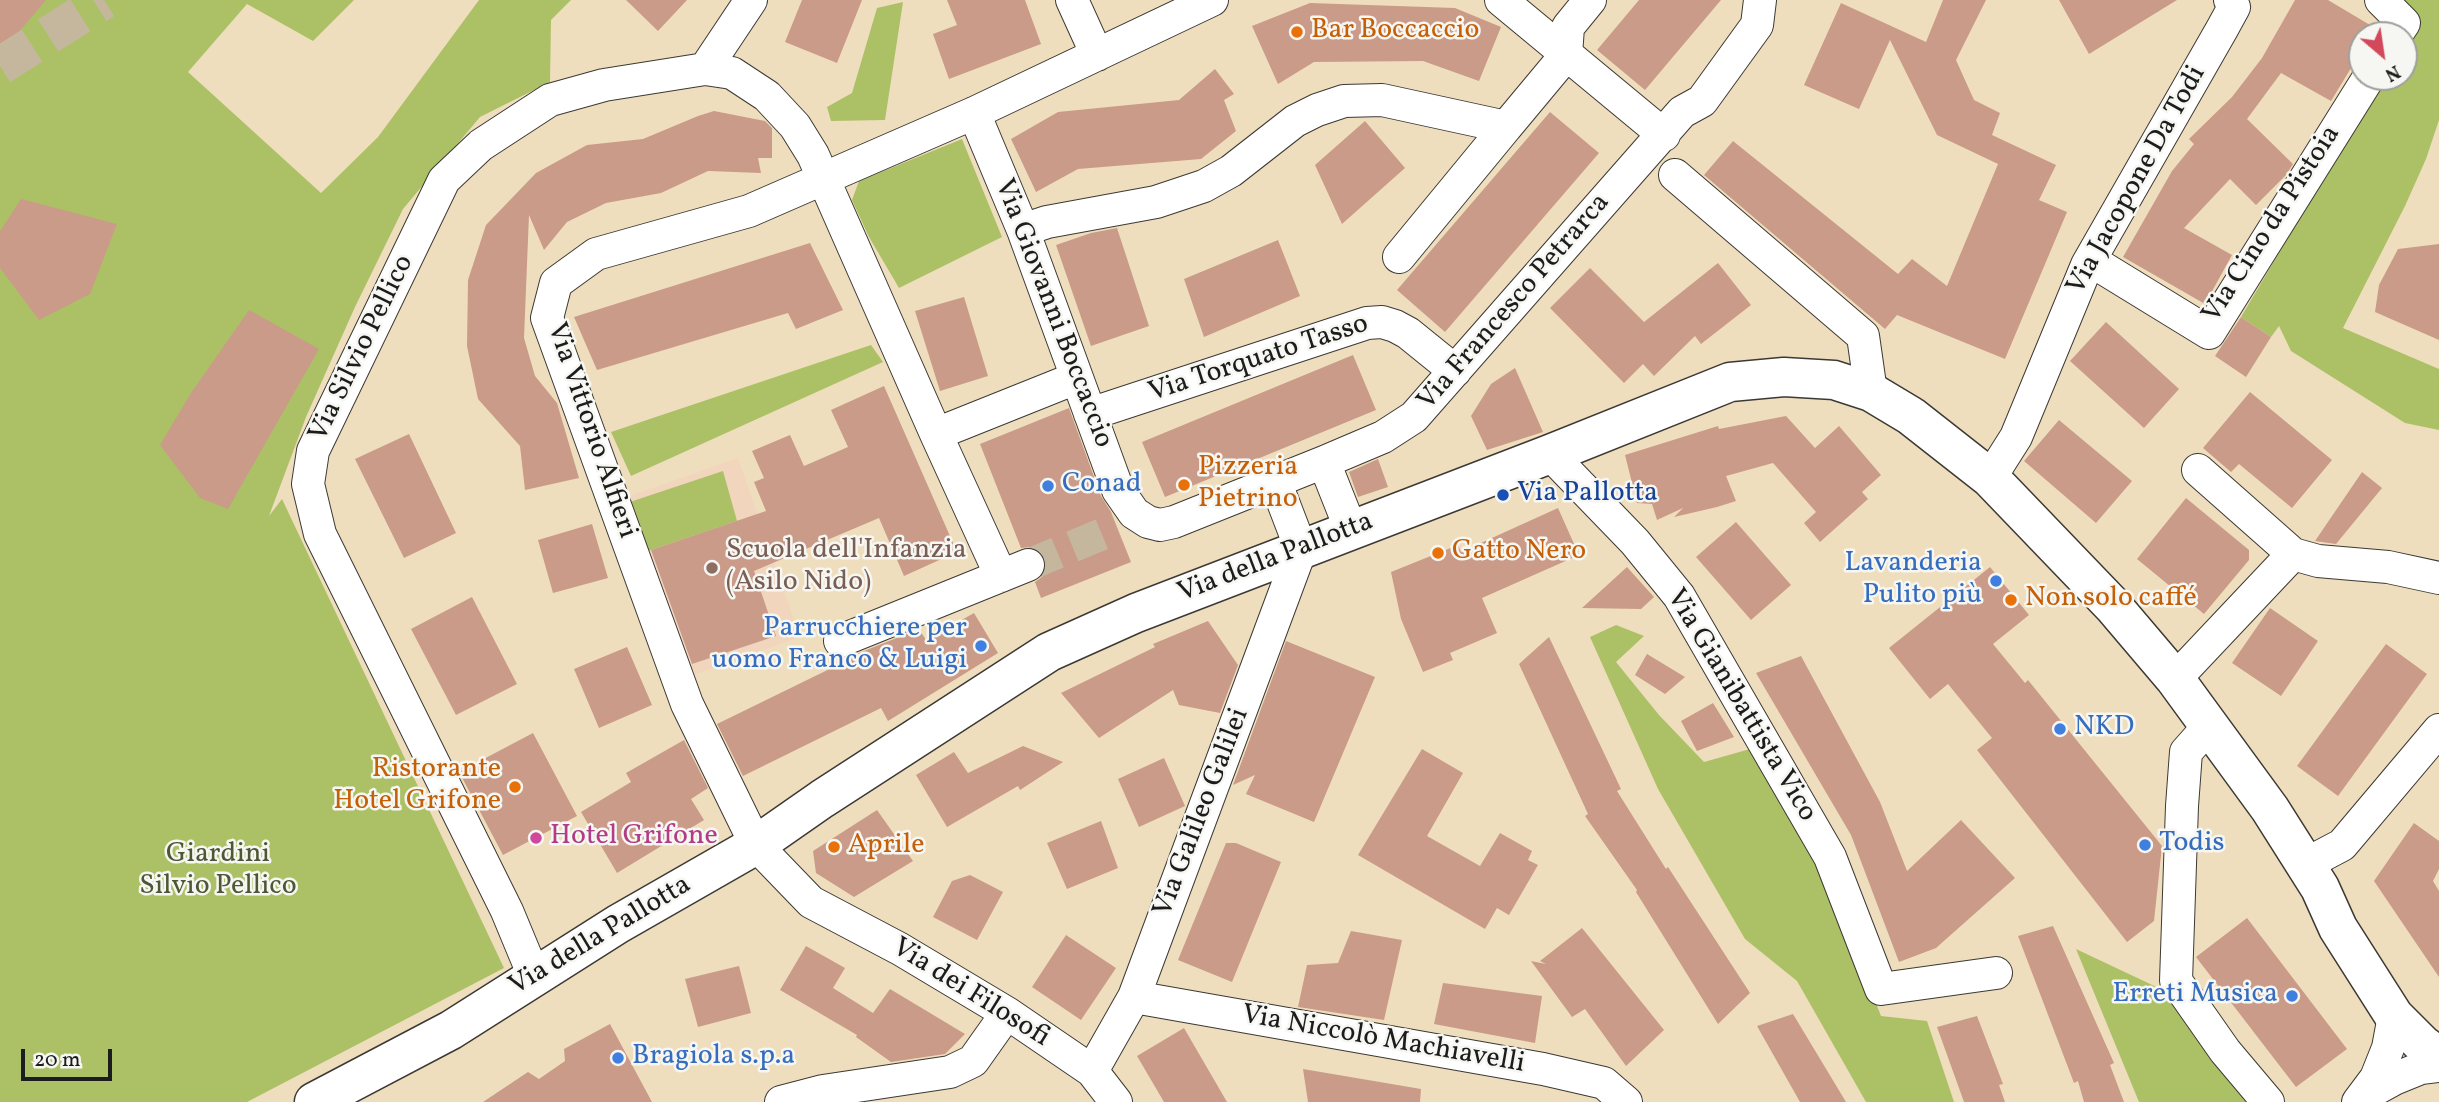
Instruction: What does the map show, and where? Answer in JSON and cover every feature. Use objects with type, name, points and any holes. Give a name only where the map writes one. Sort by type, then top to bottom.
[{"type":"main road","name":"Via della Pallotta","points":[[314,1102],[451,1030],[618,924],[756,845],[822,799],[1049,652],[1136,613],[1730,382],[1784,377],[1834,380],[1871,392],[1911,415],[1990,478],[2113,606],[2175,679],[2210,725],[2313,876],[2337,928],[2394,1016],[2439,1057]]},
{"type":"main road","points":[[2313,876],[2352,921],[2397,990],[2439,1030]]},
{"type":"street","points":[[751,0],[705,69],[732,74],[767,96],[795,126],[825,179],[936,434],[1015,571],[840,641]]},
{"type":"street","points":[[1072,0],[1097,55]]},
{"type":"street","points":[[825,179],[974,113],[1212,0]]},
{"type":"street","points":[[1501,0],[1566,55],[1673,123]]},
{"type":"street","points":[[1399,257],[1566,55],[1568,27],[1590,0]]},
{"type":"street","name":"Via Francesco Petrarca","points":[[1126,521],[1160,524],[1174,522],[1324,462],[1400,428],[1414,417],[1673,123],[1686,88],[1740,14],[1760,0]]},
{"type":"street","name":"Via Jacopone Da Todi","points":[[1990,478],[2017,437],[2090,260],[2234,7],[2230,0]]},
{"type":"street","points":[[2381,0],[2402,21]]},
{"type":"street","name":"Via Silvio Pellico","points":[[534,976],[507,911],[320,534],[308,484],[313,451],[444,180],[481,145],[550,100],[604,85],[705,69]]},
{"type":"street","name":"Via Cino da Pistoia","points":[[2090,260],[2209,333],[2361,91]]},
{"type":"street","points":[[1023,230],[1047,222],[1156,202],[1204,186],[1231,170],[1295,121],[1344,101],[1382,100],[1506,127]]},
{"type":"street","name":"Via Giovanni Boccaccio","points":[[974,113],[1023,230],[1118,490],[1126,521]]},
{"type":"street","points":[[1675,175],[1863,335],[1871,392]]},
{"type":"street","name":"Via Vittorio Alfieri","points":[[811,902],[756,845],[687,704],[547,318],[556,283],[596,254],[749,211],[825,179]]},
{"type":"street","name":"Via Torquato Tasso","points":[[1090,414],[1367,323],[1382,322],[1395,326],[1455,371]]},
{"type":"street","points":[[936,434],[1076,378]]},
{"type":"street","name":"Via Gianibattista Vico","points":[[1550,454],[1635,542],[1679,596],[1830,858],[1881,989],[1996,973]]},
{"type":"street","points":[[1324,462],[1351,530]]},
{"type":"street","points":[[2198,470],[2293,554],[2318,561],[2388,567],[2439,578]]},
{"type":"street","points":[[1275,481],[1301,549]]},
{"type":"street","name":"Via Galileo Galilei","points":[[1092,1072],[1134,997],[1301,549]]},
{"type":"street","points":[[2175,679],[2293,554]]},
{"type":"street","points":[[2210,725],[2186,752],[2176,981],[2225,1051],[2267,1102]]},
{"type":"street","points":[[2313,876],[2439,730]]},
{"type":"street","name":"Via dei Filosofi","points":[[811,902],[900,949],[1007,1013],[1092,1072],[1116,1102]]},
{"type":"street","name":"Via Niccolò Machiavelli","points":[[1134,997],[1542,1069],[1604,1083],[1626,1102]]},
{"type":"street","points":[[781,1102],[823,1091],[950,1072],[973,1061],[1007,1013]]},
{"type":"street","points":[[2359,1100],[2376,1078],[2388,1048],[2394,1016]]},
{"type":"street","points":[[2359,1100],[2394,1079],[2421,1068],[2439,1066]]},
{"type":"shaded area","name":"Scuola dell'Infanzia (Asilo Nido)","points":[[738,458],[800,637],[685,678],[624,498]]},
{"type":"green space","name":"Giardini Silvio Pellico","points":[[0,0],[354,0],[313,41],[247,4],[188,72],[321,193],[378,137],[479,0],[571,0],[551,20],[550,82],[480,117],[403,209],[306,417],[269,516],[282,499],[504,968],[247,1102],[0,1102]]},
{"type":"green space","points":[[2386,0],[2439,0],[2439,120],[2426,159],[2405,206],[2343,328],[2439,369],[2439,430],[2405,423],[2291,351],[2279,326],[2271,337],[2241,317],[2375,91],[2418,91],[2418,21],[2396,21]]},
{"type":"green space","points":[[903,2],[885,120],[831,121],[827,107],[852,93],[877,8]]},
{"type":"green space","points":[[962,139],[1002,237],[899,288],[869,237],[852,200],[859,181]]},
{"type":"green space","points":[[871,345],[883,362],[631,476],[611,432]]},
{"type":"green space","points":[[723,471],[737,521],[648,551],[630,502]]},
{"type":"green space","points":[[1616,625],[1644,636],[1616,662],[1659,715],[1704,762],[1750,749],[1821,863],[1881,1016],[1927,1021],[1954,1102],[1866,1102],[1797,981],[1745,939],[1658,789],[1590,637]]},
{"type":"green space","points":[[2076,949],[2165,991],[2252,1102],[2139,1102]]},
{"type":"building","points":[[0,0],[46,0],[0,54]]},
{"type":"building","points":[[626,0],[687,0],[658,31]]},
{"type":"building","points":[[802,0],[862,0],[837,63],[785,42]]},
{"type":"building","points":[[947,0],[1025,0],[1041,44],[949,79],[933,34],[957,25]]},
{"type":"building","points":[[1639,0],[1721,0],[1645,90],[1597,50]]},
{"type":"building","points":[[1943,0],[1986,0],[1956,60],[1974,100],[2000,113],[1992,135],[2056,165],[2039,200],[2067,212],[2005,359],[1897,315],[1885,329],[1704,175],[1733,141],[1898,274],[1912,259],[1947,286],[1998,164],[1937,135],[1890,40],[1859,109],[1804,85],[1841,3],[1926,42]]},
{"type":"building","points":[[2059,0],[2177,0],[2089,54]]},
{"type":"building","points":[[2295,0],[2328,0],[2363,21],[2348,21],[2348,73],[2331,101],[2281,73],[2247,119],[2293,164],[2286,175],[2256,205],[2230,179],[2184,228],[2232,255],[2205,304],[2123,257],[2172,171],[2194,144],[2189,139],[2232,97],[2262,58]]},
{"type":"building","points":[[1310,3],[1455,8],[1501,27],[1479,81],[1423,61],[1314,62],[1278,84],[1252,26]]},
{"type":"building","points":[[1215,69],[1234,94],[1224,100],[1236,131],[1201,159],[1078,169],[1036,192],[1011,139],[1058,112],[1179,100]]},
{"type":"building","points":[[714,111],[765,121],[772,128],[772,158],[758,158],[761,173],[708,171],[661,193],[606,203],[567,222],[544,250],[529,215],[524,338],[535,376],[557,403],[579,478],[525,490],[520,446],[478,399],[467,346],[468,280],[486,225],[536,173],[587,145],[643,139]]},
{"type":"building","points":[[1550,112],[1599,153],[1445,332],[1397,290]]},
{"type":"building","points":[[1365,121],[1405,168],[1342,224],[1315,165]]},
{"type":"building","points":[[21,199],[117,224],[90,294],[39,320],[0,268],[0,231]]},
{"type":"building","points":[[1117,228],[1149,326],[1091,346],[1056,245],[1091,233]]},
{"type":"building","points":[[1278,240],[1300,296],[1204,337],[1184,279]]},
{"type":"building","points":[[810,243],[843,310],[796,329],[788,313],[597,370],[574,317]]},
{"type":"building","points":[[2439,244],[2439,340],[2375,312],[2379,285],[2398,249]]},
{"type":"building","points":[[1718,263],[1751,305],[1701,344],[1695,336],[1654,376],[1643,364],[1624,383],[1550,308],[1590,268],[1644,322]]},
{"type":"building","points":[[964,297],[988,376],[940,391],[915,311]]},
{"type":"building","points":[[249,310],[319,349],[228,509],[200,498],[160,445],[191,393]]},
{"type":"building","points":[[2241,317],[2271,337],[2246,377],[2215,356]]},
{"type":"building","points":[[2106,322],[2179,389],[2144,428],[2070,361]]},
{"type":"building","points":[[1353,355],[1376,410],[1165,497],[1142,442]]},
{"type":"building","points":[[1515,368],[1543,432],[1487,450],[1471,416],[1491,384]]},
{"type":"building","points":[[884,386],[957,552],[904,576],[879,518],[754,571],[776,636],[692,664],[651,550],[766,511],[754,482],[764,478],[752,451],[790,435],[804,466],[848,447],[831,410]]},
{"type":"building","points":[[2250,392],[2332,460],[2292,508],[2239,464],[2231,472],[2203,448]]},
{"type":"building","name":"Conad","points":[[1069,408],[1101,496],[1111,512],[1131,562],[1041,598],[1035,582],[1043,576],[1045,559],[1039,550],[1021,548],[980,444]]},
{"type":"building","points":[[1786,416],[1815,448],[1839,426],[1881,475],[1862,492],[1868,499],[1820,542],[1804,523],[1816,512],[1773,463],[1726,476],[1736,501],[1717,507],[1674,517],[1683,508],[1657,520],[1652,504],[1637,503],[1625,455],[1718,426],[1719,429]]},
{"type":"building","points":[[2059,420],[2132,481],[2096,523],[2024,461]]},
{"type":"building","points":[[409,434],[456,533],[404,558],[355,459]]},
{"type":"building","points":[[1378,459],[1388,487],[1358,497],[1349,472]]},
{"type":"building","points":[[2362,472],[2382,488],[2336,544],[2315,541]]},
{"type":"building","points":[[2186,498],[2249,550],[2249,560],[2204,614],[2137,559]]},
{"type":"building","points":[[1558,508],[1579,555],[1482,598],[1497,633],[1450,653],[1453,660],[1423,672],[1401,619],[1391,572],[1458,545],[1461,552]]},
{"type":"building","points":[[1736,522],[1791,585],[1751,620],[1696,557]]},
{"type":"building","points":[[592,524],[608,578],[553,593],[538,540]]},
{"type":"building","points":[[1627,567],[1654,597],[1641,609],[1582,608]]},
{"type":"building","points":[[1990,567],[2029,615],[1993,644],[2025,683],[2028,680],[2162,846],[2154,921],[2127,942],[1977,750],[1992,738],[1948,684],[1930,699],[1889,648]]},
{"type":"building","points":[[472,597],[517,684],[456,715],[411,629]]},
{"type":"building","points":[[2270,608],[2318,641],[2281,696],[2232,663]]},
{"type":"building","points":[[974,613],[998,653],[888,721],[881,708],[743,776],[717,724],[850,659],[849,657],[919,629],[926,640]]},
{"type":"building","points":[[1208,621],[1238,665],[1220,713],[1179,705],[1173,690],[1099,738],[1061,693],[1155,647],[1153,644]]},
{"type":"building","points":[[1549,637],[1621,789],[1617,791],[1750,993],[1718,1024],[1637,890],[1585,816],[1588,814],[1519,664]]},
{"type":"building","points":[[1286,641],[1375,677],[1314,822],[1246,794],[1255,775],[1233,785]]},
{"type":"building","points":[[2386,644],[2427,674],[2338,796],[2297,766]]},
{"type":"building","points":[[627,647],[652,705],[599,728],[574,669]]},
{"type":"building","points":[[1647,654],[1685,677],[1665,694],[1635,675]]},
{"type":"building","points":[[1801,656],[1880,802],[1907,871],[1961,820],[2015,878],[1936,948],[1899,962],[1851,835],[1756,673]]},
{"type":"building","points":[[1713,703],[1734,737],[1697,751],[1681,721]]},
{"type":"building","points":[[533,733],[577,816],[503,855],[459,772]]},
{"type":"building","points":[[684,740],[708,788],[691,799],[704,820],[617,873],[581,812],[631,782],[626,773]]},
{"type":"building","points":[[1023,746],[1063,762],[1020,790],[1018,786],[947,827],[916,775],[954,752],[968,773]]},
{"type":"building","points":[[1422,749],[1463,773],[1427,836],[1480,866],[1500,833],[1532,851],[1528,860],[1538,865],[1509,915],[1497,908],[1485,929],[1358,855]]},
{"type":"building","points":[[1164,758],[1185,806],[1139,827],[1118,779]]},
{"type":"building","points":[[877,810],[913,861],[854,897],[816,873],[813,851]]},
{"type":"building","points":[[1101,821],[1118,868],[1067,889],[1047,843]]},
{"type":"building","points":[[2414,823],[2439,841],[2439,869],[2433,881],[2439,891],[2439,977],[2374,881]]},
{"type":"building","points":[[1226,843],[1236,843],[1281,862],[1232,982],[1178,960]]},
{"type":"building","points":[[970,875],[1003,892],[977,940],[933,917],[952,881]]},
{"type":"building","points":[[2247,918],[2347,1049],[2296,1087],[2196,957]]},
{"type":"building","points":[[2053,926],[2114,1063],[2110,1065],[2124,1102],[2084,1102],[2078,1081],[2074,1083],[2018,936]]},
{"type":"building","points":[[1582,928],[1664,1030],[1626,1066],[1585,1009],[1572,1017],[1531,961],[1546,964],[1540,961]]},
{"type":"building","points":[[1351,931],[1402,940],[1384,1020],[1298,1007],[1307,965],[1338,963]]},
{"type":"building","points":[[1066,935],[1116,968],[1081,1020],[1032,987]]},
{"type":"building","points":[[806,946],[845,968],[833,988],[873,1013],[890,989],[965,1034],[945,1054],[891,1062],[856,1037],[857,1035],[780,990]]},
{"type":"building","points":[[739,966],[751,1013],[698,1027],[685,979]]},
{"type":"building","points":[[1443,983],[1542,996],[1535,1043],[1434,1024]]},
{"type":"building","points":[[1793,1014],[1846,1102],[1800,1102],[1757,1026]]},
{"type":"building","points":[[1977,1016],[2003,1084],[1999,1085],[2005,1102],[1964,1102],[1937,1027]]},
{"type":"building","points":[[610,1024],[652,1102],[483,1102],[528,1072],[539,1079],[565,1061],[564,1049]]},
{"type":"building","points":[[1184,1028],[1227,1102],[1164,1102],[1137,1056]]},
{"type":"building","points":[[1303,1069],[1421,1089],[1420,1102],[1308,1102]]},
{"type":"tunnel","points":[[0,66],[104,0]]},
{"type":"tunnel","points":[[1028,565],[1117,528]]},
{"type":"place","name":"Bar Boccaccio","points":[[1297,32]]},
{"type":"place","name":"Pizzeria Pietrino","points":[[1184,485]]},
{"type":"place","name":"Conad","points":[[1048,486]]},
{"type":"place","name":"Via Pallotta","points":[[1503,495]]},
{"type":"place","name":"Gatto Nero","points":[[1438,553]]},
{"type":"place","name":"Scuola dell'Infanzia (Asilo Nido)","points":[[712,568]]},
{"type":"place","name":"Lavanderia Pulito più","points":[[1996,581]]},
{"type":"place","name":"Non solo caffé","points":[[2011,600]]},
{"type":"place","name":"Parrucchiere per uomo Franco & Luigi","points":[[981,646]]},
{"type":"place","name":"NKD","points":[[2060,729]]},
{"type":"place","name":"Ristorante Hotel Grifone","points":[[515,787]]},
{"type":"place","name":"Hotel Grifone","points":[[536,838]]},
{"type":"place","name":"Todis","points":[[2145,845]]},
{"type":"place","name":"Aprile","points":[[834,847]]},
{"type":"place","name":"Erreti Musica","points":[[2292,996]]},
{"type":"place","name":"Bragiola s.p.a","points":[[618,1058]]}]
